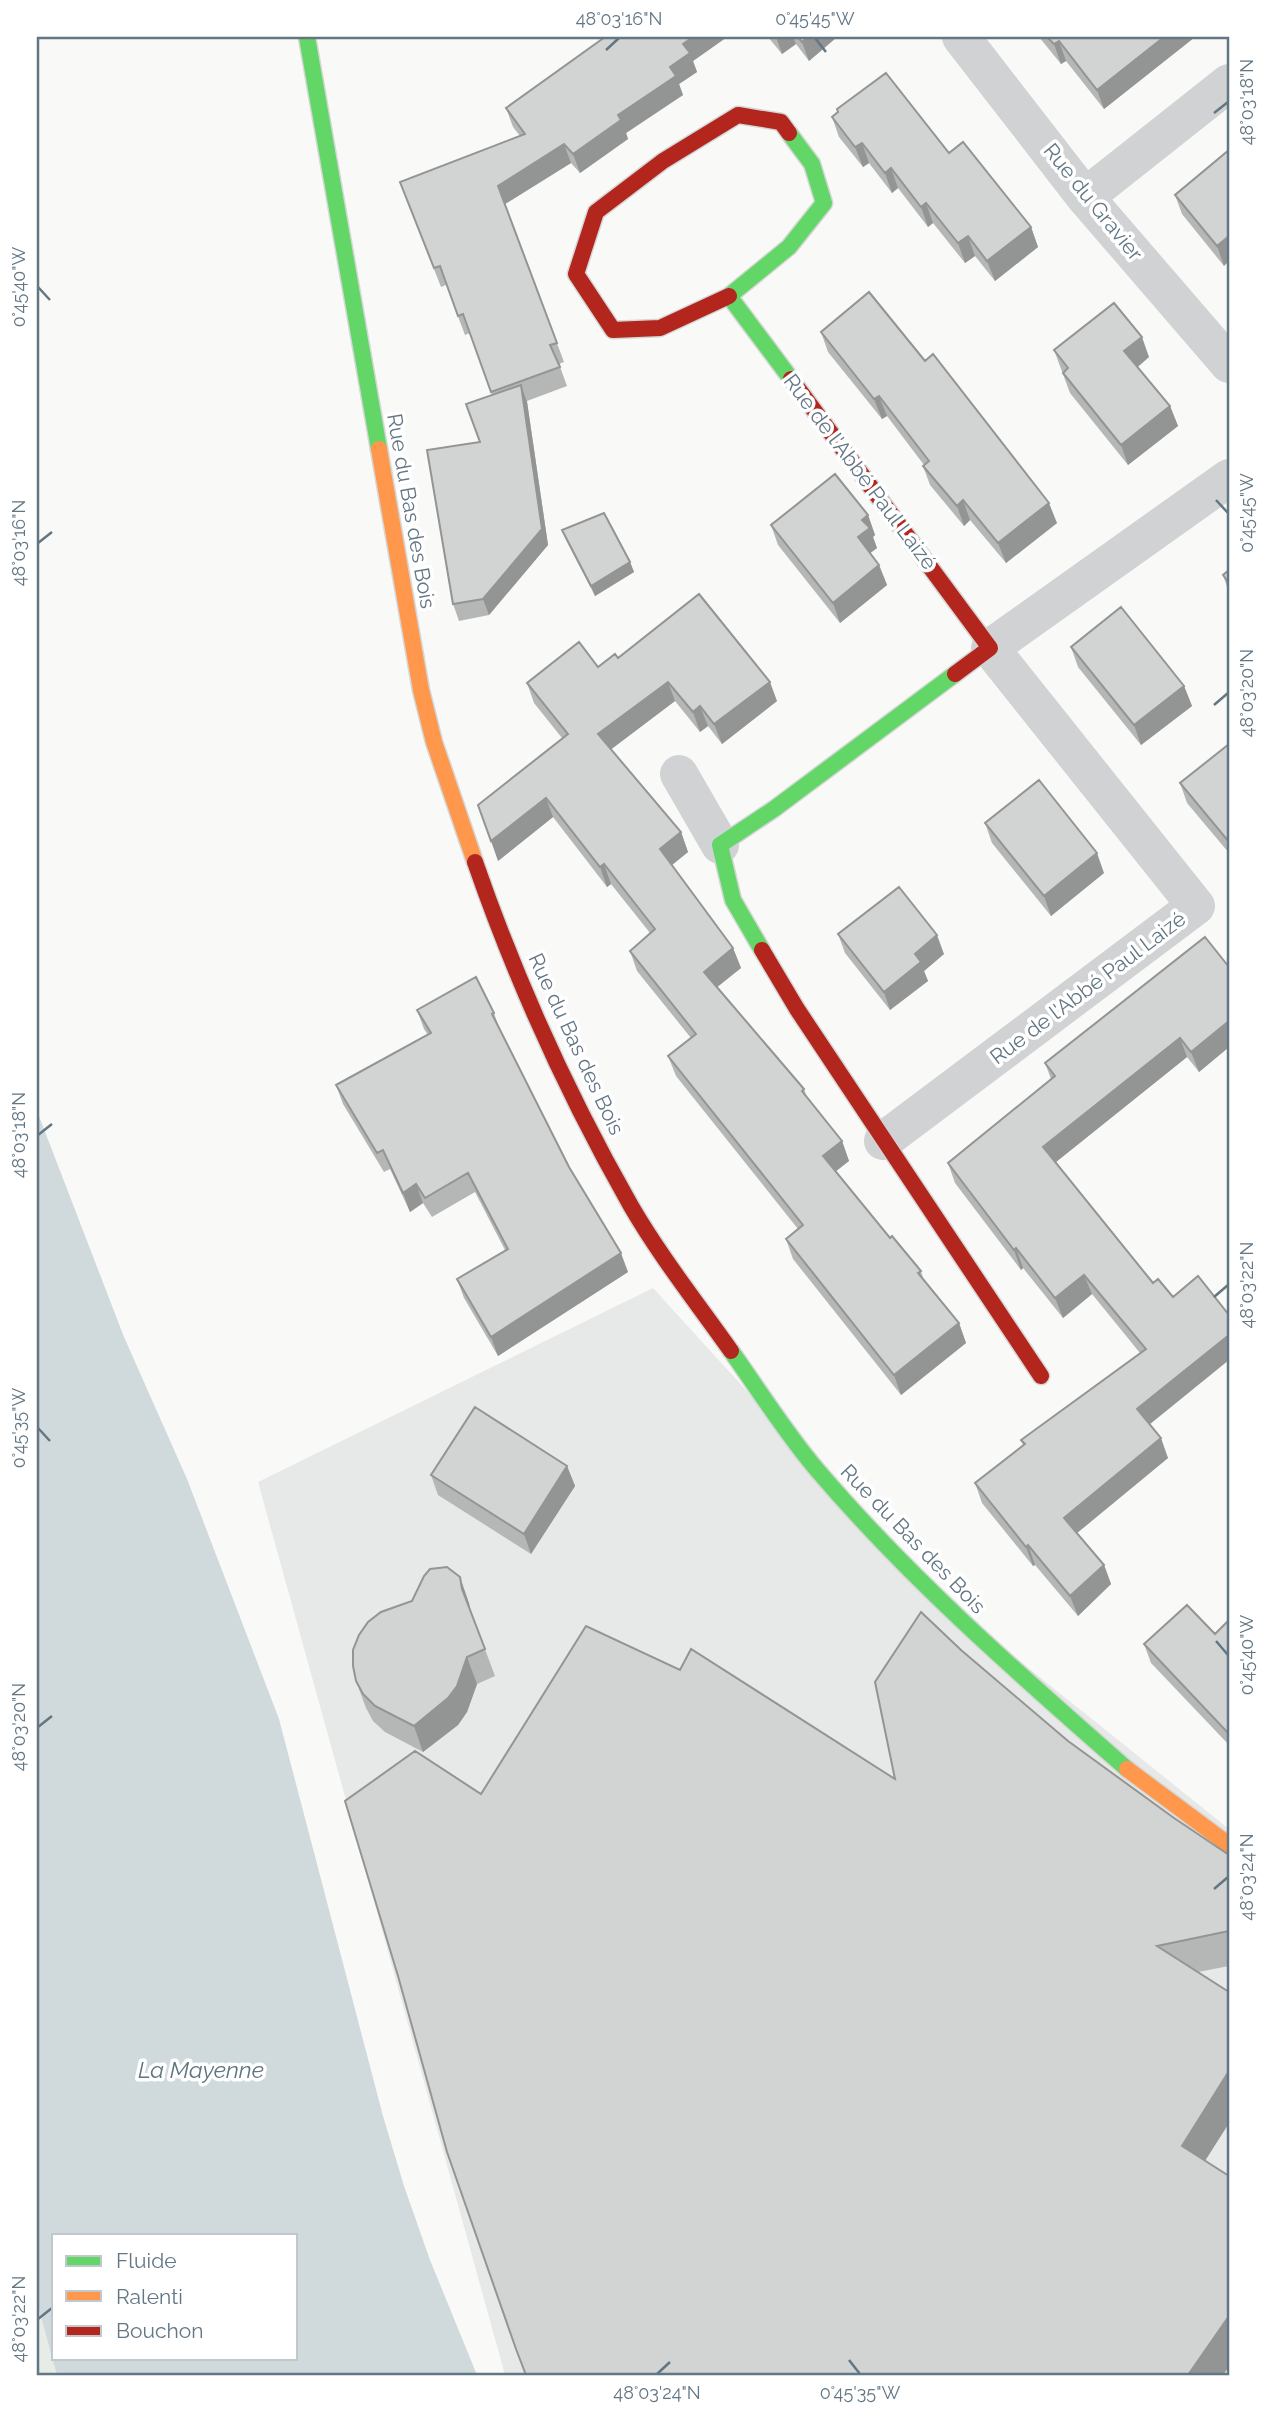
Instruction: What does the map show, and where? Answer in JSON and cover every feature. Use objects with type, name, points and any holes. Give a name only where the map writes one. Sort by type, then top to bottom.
[{"type":"street","name":"Rue du Bas des Bois","points":[[307,37],[391,522],[434,742],[486,896],[531,1006],[565,1079],[632,1207],[691,1295],[816,1469],[895,1558],[1011,1667],[1134,1775],[1229,1845]]},
{"type":"street","name":"Rue du Gravier","points":[[961,37],[1085,197],[1229,363]]},
{"type":"street","points":[[1085,197],[1229,83]]},
{"type":"street","points":[[738,115],[781,122],[812,164],[824,203],[789,247],[729,296],[660,328],[613,330],[576,274],[596,212],[663,161],[738,115]]},
{"type":"street","name":"Rue de l'Abbé Paul Laizé","points":[[729,296],[990,648],[1196,906],[883,1141]]},
{"type":"street","points":[[720,845],[774,809],[990,648],[1229,478]]},
{"type":"street","points":[[679,774],[720,845],[733,900],[797,1009],[1041,1376]]},
{"type":"shaded area","points":[[653,1288],[920,1581],[1229,1829],[1229,2375],[505,2375],[258,1482]]},
{"type":"shaded area","points":[[37,2166],[52,2360],[58,2360],[90,2375],[37,2375]]},
{"type":"water","name":"La Mayenne","points":[[37,1111],[124,1337],[187,1479],[279,1719],[383,2116],[404,2186],[430,2260],[477,2375],[57,2375],[53,2360],[298,2360],[298,2234],[52,2234],[52,2357],[37,2302]]},
{"type":"building","points":[[605,37],[693,37],[683,44],[690,53],[670,67],[676,76],[618,115],[621,120],[573,154],[564,144],[498,186],[557,343],[550,345],[560,367],[491,392],[463,314],[458,316],[440,266],[434,268],[400,182],[525,134],[506,108]]},
{"type":"building","points":[[1047,37],[1164,37],[1097,90],[1059,41],[1054,44]]},
{"type":"building","points":[[886,73],[949,153],[963,142],[1031,227],[987,261],[968,236],[958,243],[926,203],[921,207],[891,168],[885,173],[862,143],[855,147],[832,117],[838,112],[837,109]]},
{"type":"building","points":[[1229,150],[1229,236],[1217,246],[1175,195]]},
{"type":"building","points":[[869,292],[925,361],[933,354],[1049,503],[998,543],[963,500],[957,506],[923,466],[929,461],[879,396],[874,399],[821,332]]},
{"type":"building","points":[[1114,303],[1142,337],[1124,351],[1170,406],[1121,445],[1063,373],[1068,368],[1054,350]]},
{"type":"building","points":[[521,385],[542,529],[483,599],[453,604],[427,450],[480,442],[466,404]]},
{"type":"building","points":[[835,474],[868,515],[862,520],[870,528],[858,537],[879,565],[833,603],[771,525]]},
{"type":"building","points":[[604,513],[630,562],[591,586],[562,530]]},
{"type":"building","points":[[1229,570],[1229,583],[1223,575]]},
{"type":"building","points":[[699,594],[770,682],[714,724],[700,706],[693,712],[668,682],[598,734],[681,832],[660,849],[733,948],[704,972],[804,1089],[802,1091],[842,1141],[823,1156],[890,1238],[892,1236],[921,1271],[918,1273],[959,1323],[894,1375],[786,1239],[803,1225],[668,1056],[696,1034],[630,951],[655,929],[604,864],[600,867],[546,798],[491,841],[478,805],[568,734],[527,683],[579,642],[598,667],[615,654],[618,658]]},
{"type":"building","points":[[1121,607],[1184,686],[1134,725],[1071,647]]},
{"type":"building","points":[[1229,744],[1229,842],[1180,783]]},
{"type":"building","points":[[1039,780],[1097,853],[1044,896],[985,823]]},
{"type":"building","points":[[899,887],[937,935],[915,954],[921,962],[884,992],[838,934]]},
{"type":"building","points":[[1205,937],[1229,967],[1229,1021],[1191,1052],[1180,1038],[1043,1147],[1153,1283],[1158,1279],[1173,1297],[1198,1276],[1229,1315],[1229,1335],[1137,1409],[1161,1438],[1064,1518],[1104,1565],[1070,1596],[1028,1545],[1026,1547],[975,1483],[1025,1444],[1021,1440],[1146,1349],[1084,1275],[1055,1298],[1016,1248],[1014,1250],[948,1163],[1055,1076],[1045,1063]]},
{"type":"building","points":[[476,977],[569,1167],[621,1253],[491,1337],[457,1279],[508,1249],[468,1173],[425,1198],[416,1184],[403,1193],[383,1150],[377,1153],[336,1085],[431,1033],[417,1010]]},
{"type":"building","points":[[475,1407],[567,1466],[524,1534],[431,1475]]},
{"type":"building","points":[[447,1567],[460,1577],[485,1649],[467,1657],[457,1686],[448,1698],[414,1726],[375,1706],[363,1694],[356,1681],[353,1650],[368,1622],[381,1612],[412,1601],[430,1569]]},
{"type":"building","points":[[1187,1605],[1215,1634],[1229,1620],[1229,1734],[1144,1644]]},
{"type":"building","points":[[921,1612],[961,1650],[1068,1741],[1229,1855],[1229,1931],[1157,1946],[1229,1992],[1229,2071],[1182,2146],[1229,2176],[1229,2316],[1188,2375],[526,2375],[447,2152],[345,1801],[415,1751],[481,1794],[586,1626],[680,1670],[691,1649],[895,1779],[875,1682]]},
{"type":"traffic: fast","points":[[307,37],[379,449]]},
{"type":"traffic: fast","points":[[789,133],[812,164],[824,203],[789,247],[729,296],[791,379]]},
{"type":"traffic: fast","points":[[762,950],[733,900],[720,845],[774,809],[955,674]]},
{"type":"traffic: fast","points":[[731,1351],[806,1457],[890,1550],[1006,1662],[1127,1769]]},
{"type":"traffic: slow","points":[[379,449],[421,690],[434,742],[475,862]]},
{"type":"traffic: slow","points":[[1127,1769],[1229,1845]]},
{"type":"traffic: jam","points":[[729,296],[660,328],[613,330],[576,274],[596,212],[663,161],[738,115],[781,122],[789,133]]},
{"type":"traffic: jam","points":[[791,379],[990,648],[955,674]]},
{"type":"traffic: jam","points":[[475,862],[526,994],[586,1123],[642,1225],[731,1351]]},
{"type":"traffic: jam","points":[[762,950],[797,1009],[1041,1376]]}]
